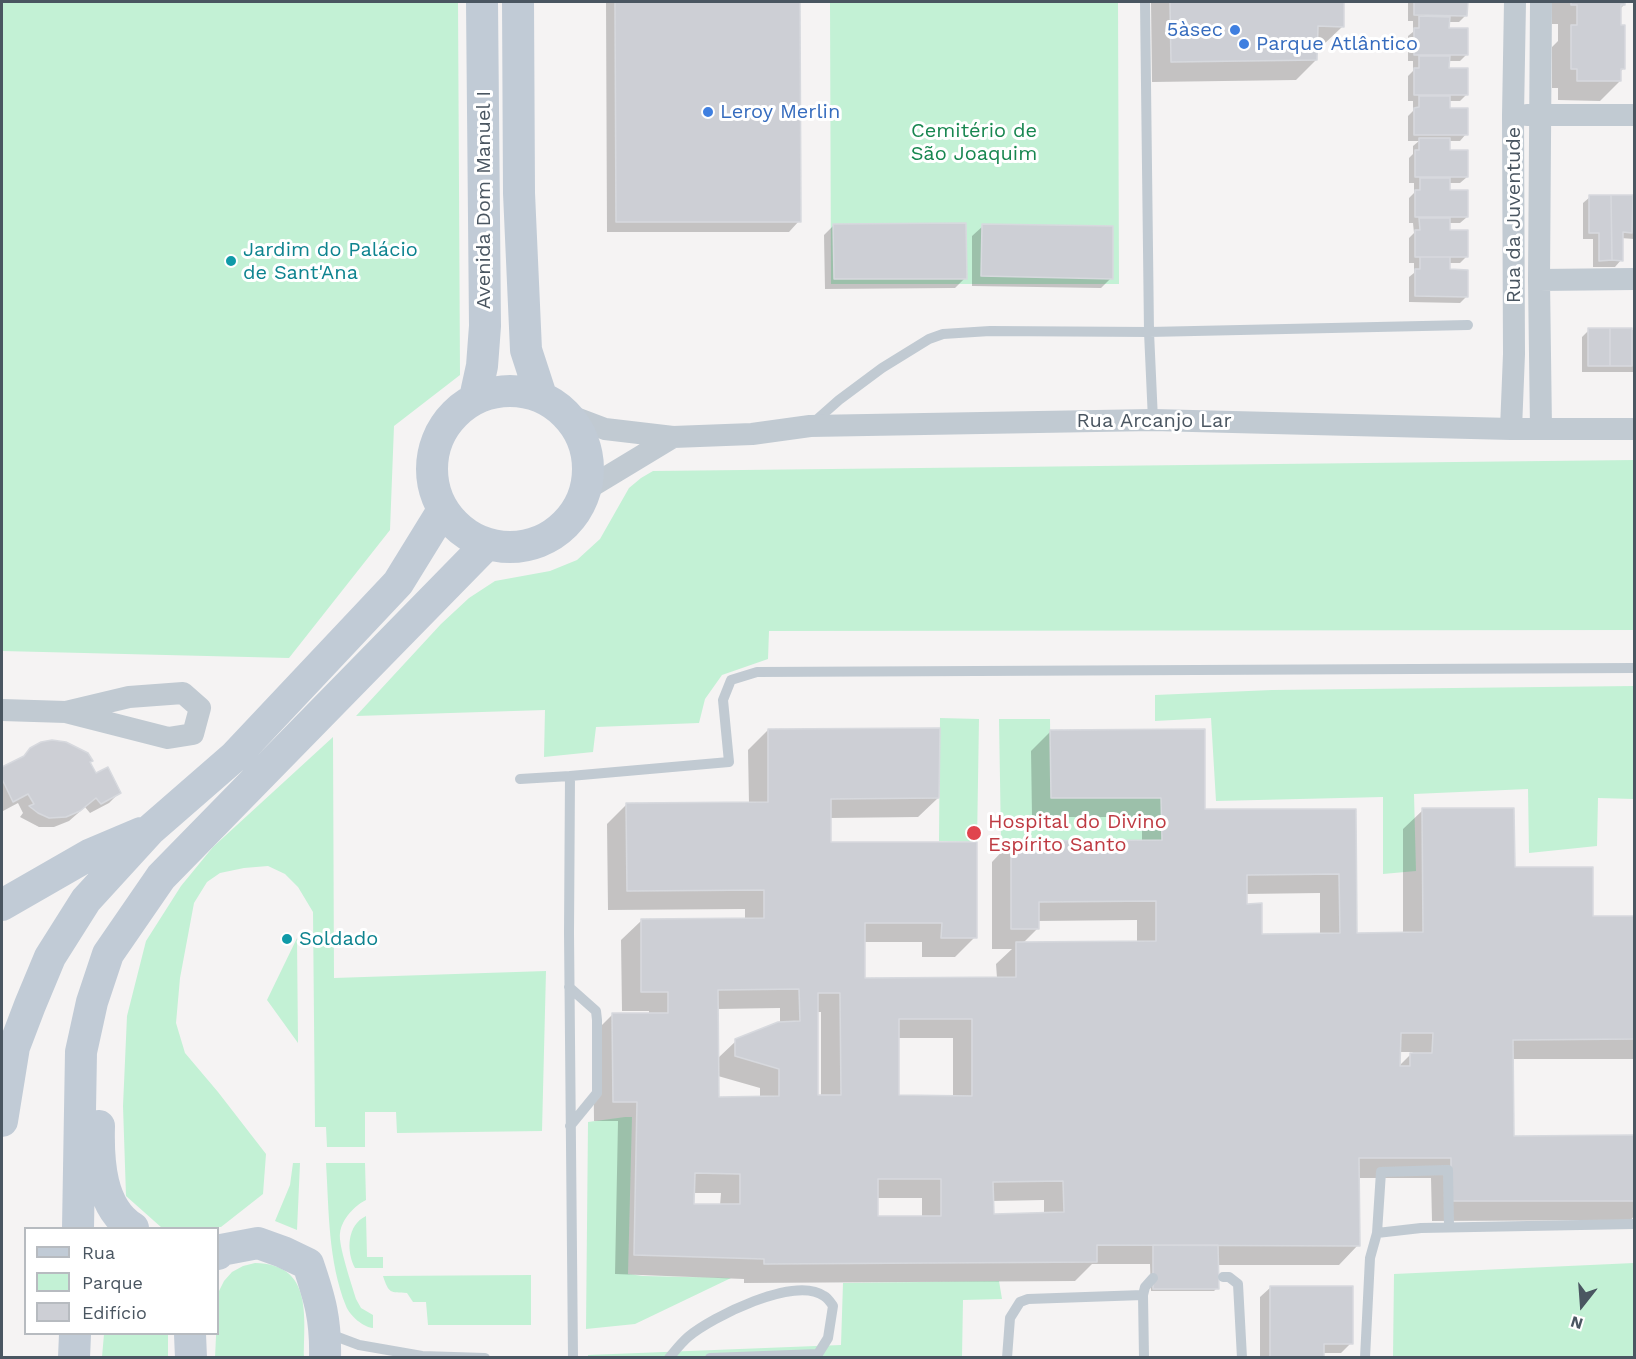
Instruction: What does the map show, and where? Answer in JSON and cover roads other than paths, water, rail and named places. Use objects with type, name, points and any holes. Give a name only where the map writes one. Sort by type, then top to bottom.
[{"type":"main road","name":"Avenida Dom Manuel I","points":[[475,398],[482,366],[485,326],[482,2]]},
{"type":"main road","name":"Avenida Dom Manuel I","points":[[518,2],[519,193],[526,350],[541,396]]},
{"type":"main road","points":[[519,390],[541,396],[568,415],[583,437],[589,462],[587,489],[577,512],[560,531],[537,543],[512,548],[487,544],[470,537],[455,525],[443,510],[433,486],[432,460],[439,435],[454,414],[475,398],[496,391],[519,390]]},
{"type":"main road","points":[[2,1121],[14,1047],[50,957],[86,900],[150,830],[235,756],[398,583],[443,510]]},
{"type":"main road","points":[[78,1227],[81,1052],[92,1002],[108,954],[161,877],[487,544]]},
{"type":"main road","points":[[2,905],[89,855],[150,830]]},
{"type":"main road","points":[[108,954],[111,981],[104,1028],[99,1130],[100,1169],[109,1202],[131,1227]]},
{"type":"main road","points":[[219,1251],[258,1244],[283,1252],[308,1264],[322,1308],[325,1345]]},
{"type":"main road","points":[[74,1358],[75,1335]]},
{"type":"main road","points":[[190,1335],[190,1358]]},
{"type":"street","name":"Rua da Juventude","points":[[1511,429],[1514,354],[1515,2]]},
{"type":"street","name":"Rua da Juventude","points":[[1541,429],[1539,280],[1542,2]]},
{"type":"street","points":[[1513,115],[1635,116]]},
{"type":"street","points":[[1539,280],[1635,279]]},
{"type":"street","name":"Rua Arcanjo Lar","points":[[568,415],[605,429],[673,437],[752,434],[810,426],[1153,420],[1511,429],[1635,429]]},
{"type":"street","points":[[587,489],[673,437]]},
{"type":"street","points":[[2,710],[66,712],[168,738],[194,734],[200,708],[183,693],[129,697],[66,712]]},
{"type":"lane","points":[[1146,2],[1149,332],[1153,420]]},
{"type":"lane","points":[[810,426],[839,400],[882,368],[929,339],[943,334],[990,331],[1149,332],[1468,325]]},
{"type":"lane","points":[[520,779],[729,762],[723,700],[731,680],[757,672],[1635,668]]},
{"type":"lane","points":[[570,776],[569,987],[573,1358]]},
{"type":"lane","points":[[569,987],[596,1011],[597,1020],[597,1093],[570,1126]]},
{"type":"lane","points":[[1365,1358],[1370,1258],[1377,1233],[1381,1172],[1448,1170],[1449,1227]]},
{"type":"lane","points":[[1377,1233],[1449,1227],[1635,1224]]},
{"type":"lane","points":[[1223,1277],[1229,1276],[1238,1284],[1242,1358]]},
{"type":"lane","points":[[1144,1358],[1143,1295],[1145,1287],[1153,1278]]},
{"type":"lane","points":[[669,1358],[687,1337],[714,1320],[761,1297],[805,1290],[824,1295],[833,1306],[828,1338],[818,1354],[710,1358]]},
{"type":"lane","points":[[1007,1358],[1010,1318],[1020,1302],[1028,1299],[1143,1295]]},
{"type":"lane","points":[[325,1345],[359,1345],[422,1356],[485,1358]]},
{"type":"place","name":"5àsec","points":[[1235,30]]},
{"type":"place","name":"Parque Atlântico","points":[[1244,44]]},
{"type":"place","name":"Leroy Merlin","points":[[708,112]]},
{"type":"place","name":"Jardim do Palácio de Sant'Ana","points":[[231,261]]},
{"type":"place","name":"Hospital do Divino Espírito Santo","points":[[974,833]]},
{"type":"place","name":"Soldado","points":[[287,939]]},
{"type":"park label","name":"Cemitério de São Joaquim","points":[[974,142]]}]
